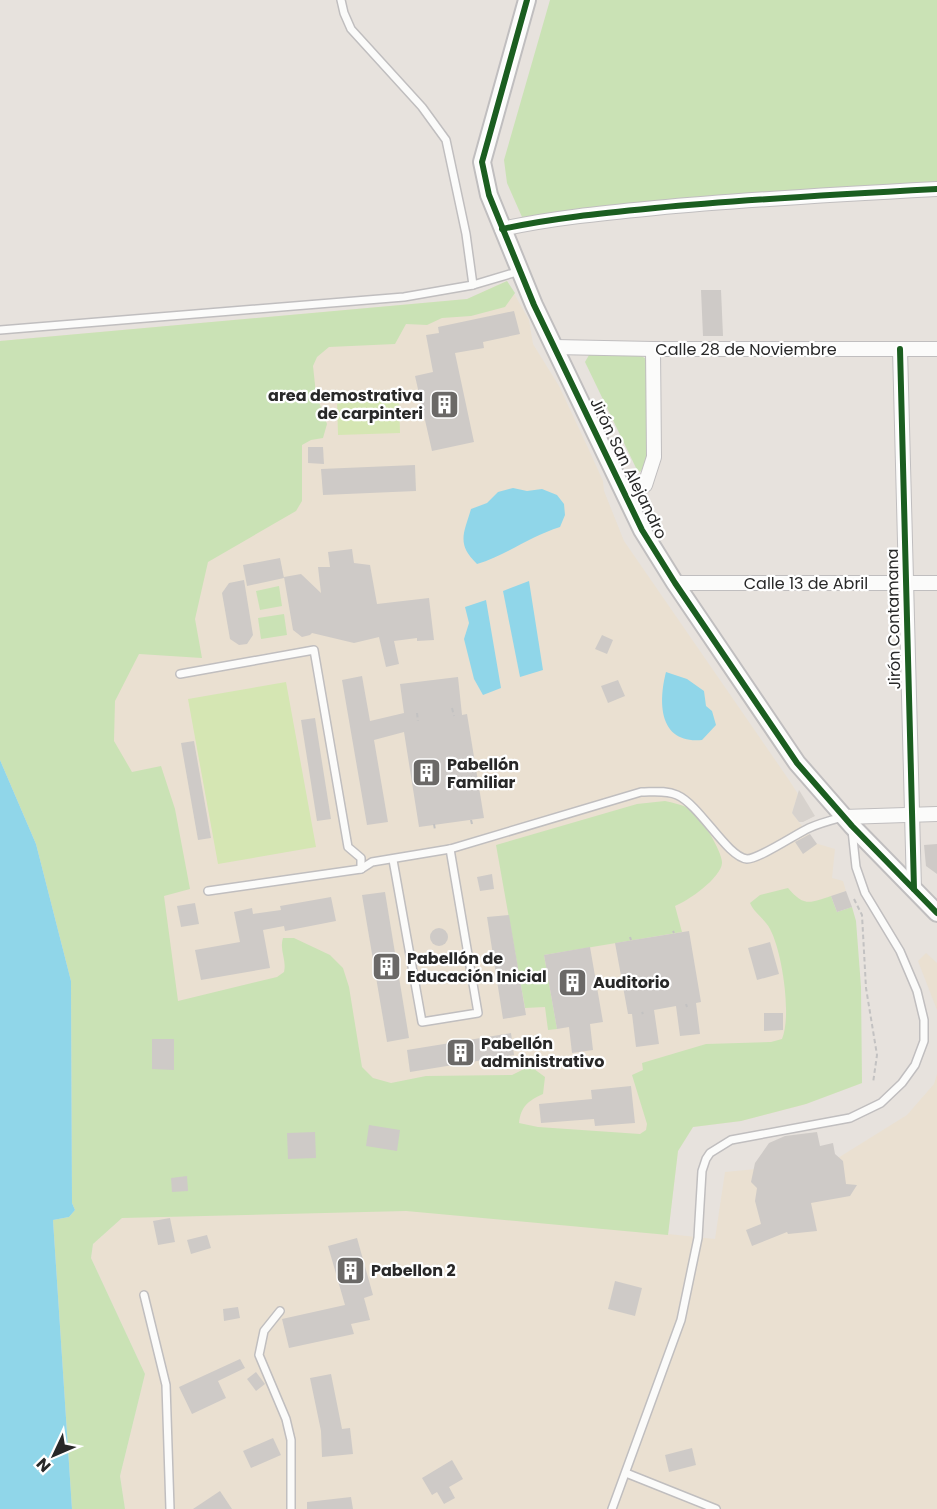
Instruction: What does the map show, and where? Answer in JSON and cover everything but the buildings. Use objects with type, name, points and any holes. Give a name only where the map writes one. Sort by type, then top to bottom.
[{"type":"street","name":"Jirón San Alejandro","points":[[528,0],[482,162],[489,195],[520,271],[642,530],[675,583],[797,763],[848,821],[937,913]]},
{"type":"street","points":[[502,229],[533,222],[716,202],[937,189]]},
{"type":"street","name":"Calle 28 de Noviembre","points":[[555,347],[937,348]]},
{"type":"street","points":[[625,495],[645,485],[654,457],[653,349]]},
{"type":"street","name":"Jirón Contamana","points":[[900,349],[914,889]]},
{"type":"street","name":"Calle 13 de Abril","points":[[675,583],[937,583]]},
{"type":"street","points":[[848,821],[911,814],[937,814]]},
{"type":"lane","points":[[341,0],[351,29],[422,107],[446,140],[466,234],[473,285]]},
{"type":"lane","points":[[0,330],[404,297],[473,285],[520,271]]},
{"type":"lane","points":[[180,674],[314,650],[348,847],[361,858],[361,869]]},
{"type":"lane","points":[[208,891],[361,869],[372,862],[450,849],[641,792],[665,792],[678,795],[704,819],[734,854],[748,859],[760,855],[807,829],[848,821],[856,867],[865,893],[900,951],[917,991],[924,1020],[924,1041],[915,1065],[902,1083],[881,1103],[850,1118],[731,1140],[706,1159],[702,1172],[698,1238],[681,1320],[612,1509]]},
{"type":"lane","points":[[393,860],[422,1022],[478,1013],[450,849]]},
{"type":"lane","points":[[144,1295],[165,1385],[170,1509]]},
{"type":"lane","points":[[280,1311],[264,1331],[259,1354],[286,1419],[291,1440],[291,1509]]},
{"type":"lane","points":[[626,1473],[716,1509]]},
{"type":"path","points":[[452,708],[454,716]]},
{"type":"path","points":[[417,713],[417,721]]},
{"type":"path","points":[[434,824],[435,830]]},
{"type":"path","points":[[854,899],[862,915],[866,988],[877,1055],[873,1083]]},
{"type":"shaded area","points":[[507,281],[529,320],[533,344],[559,386],[603,481],[604,491],[624,541],[798,794],[792,813],[815,843],[835,849],[832,878],[843,881],[846,891],[831,897],[837,912],[852,907],[862,1083],[803,1105],[741,1121],[693,1127],[678,1151],[668,1234],[715,1239],[725,1172],[778,1167],[809,1176],[907,1115],[934,1084],[937,1074],[937,1509],[125,1509],[120,1476],[145,1374],[91,1258],[93,1244],[122,1218],[0,341],[467,299]]},
{"type":"shaded area","points":[[799,790],[815,816],[803,822],[799,822],[792,813]]},
{"type":"shaded area","points":[[926,953],[937,963],[937,1010],[918,961]]},
{"type":"green space","points":[[550,0],[937,0],[937,182],[613,205],[522,217],[507,183],[504,160]]},
{"type":"green space","points":[[507,281],[515,293],[505,307],[471,316],[442,318],[427,325],[406,324],[395,344],[329,347],[317,357],[313,366],[316,394],[327,424],[323,438],[311,440],[302,445],[302,501],[296,511],[208,562],[195,619],[202,658],[139,654],[115,701],[114,741],[132,772],[161,766],[175,809],[190,889],[164,896],[178,1001],[277,977],[284,972],[283,938],[294,938],[330,955],[343,968],[349,987],[362,1067],[373,1078],[391,1083],[426,1076],[512,1075],[530,1066],[545,1077],[543,1094],[526,1105],[521,1112],[519,1123],[538,1127],[640,1134],[646,1130],[647,1124],[632,1075],[643,1070],[642,1063],[706,1044],[771,1042],[782,1039],[785,1028],[786,999],[782,967],[770,929],[750,903],[760,895],[788,888],[803,901],[808,902],[831,896],[837,912],[852,907],[856,921],[861,987],[862,1083],[806,1104],[741,1121],[693,1127],[678,1151],[668,1235],[406,1211],[122,1218],[93,1244],[91,1258],[145,1374],[120,1476],[125,1509],[72,1509],[53,1220],[69,1217],[75,1210],[72,1203],[71,981],[36,844],[0,760],[0,341],[467,299]]},
{"type":"green space","points":[[589,355],[640,355],[646,359],[649,452],[640,472],[585,362]]},
{"type":"green space","points":[[399,398],[400,433],[338,435],[337,400]]},
{"type":"green space","points":[[279,586],[282,606],[260,610],[256,591]]},
{"type":"green space","points":[[284,614],[287,635],[261,639],[258,618]]},
{"type":"green space","points":[[286,682],[316,847],[218,864],[188,699]]},
{"type":"green space","points":[[665,801],[679,804],[696,813],[719,851],[722,863],[720,869],[703,888],[675,906],[682,932],[544,955],[557,1029],[548,1030],[545,1007],[525,1008],[496,845],[637,804]]},
{"type":"water","points":[[513,488],[527,491],[542,489],[557,495],[564,504],[565,515],[560,527],[477,564],[470,557],[464,544],[464,532],[471,509],[487,503],[498,492]]},
{"type":"water","points":[[529,581],[543,670],[520,677],[503,591]]},
{"type":"water","points":[[486,600],[501,688],[483,695],[474,679],[464,639],[469,623],[465,607]]},
{"type":"water","points":[[666,672],[687,679],[704,691],[706,706],[712,711],[716,725],[702,740],[677,735],[665,719],[662,696]]},
{"type":"water","points":[[0,760],[36,844],[71,981],[72,1203],[75,1210],[69,1217],[53,1220],[72,1509],[0,1509]]},
{"type":"cycle path","points":[[527,0],[482,162],[489,195],[534,305],[642,530],[675,583],[797,763],[852,826],[937,913]]},
{"type":"cycle path","points":[[502,229],[559,219],[655,208],[761,199],[937,189]]},
{"type":"cycle path","points":[[900,349],[914,889]]},
{"type":"place","name":"area demostrativa de carpinteri","points":[[444,404]]},
{"type":"place","name":"Pabellón Familiar","points":[[426,773]]},
{"type":"place","name":"Pabellón de Educación Inicial","points":[[386,967]]},
{"type":"place","name":"Auditorio","points":[[572,982]]},
{"type":"place","name":"Pabellón administrativo","points":[[460,1052]]},
{"type":"place","name":"Pabellon 2","points":[[350,1270]]}]
